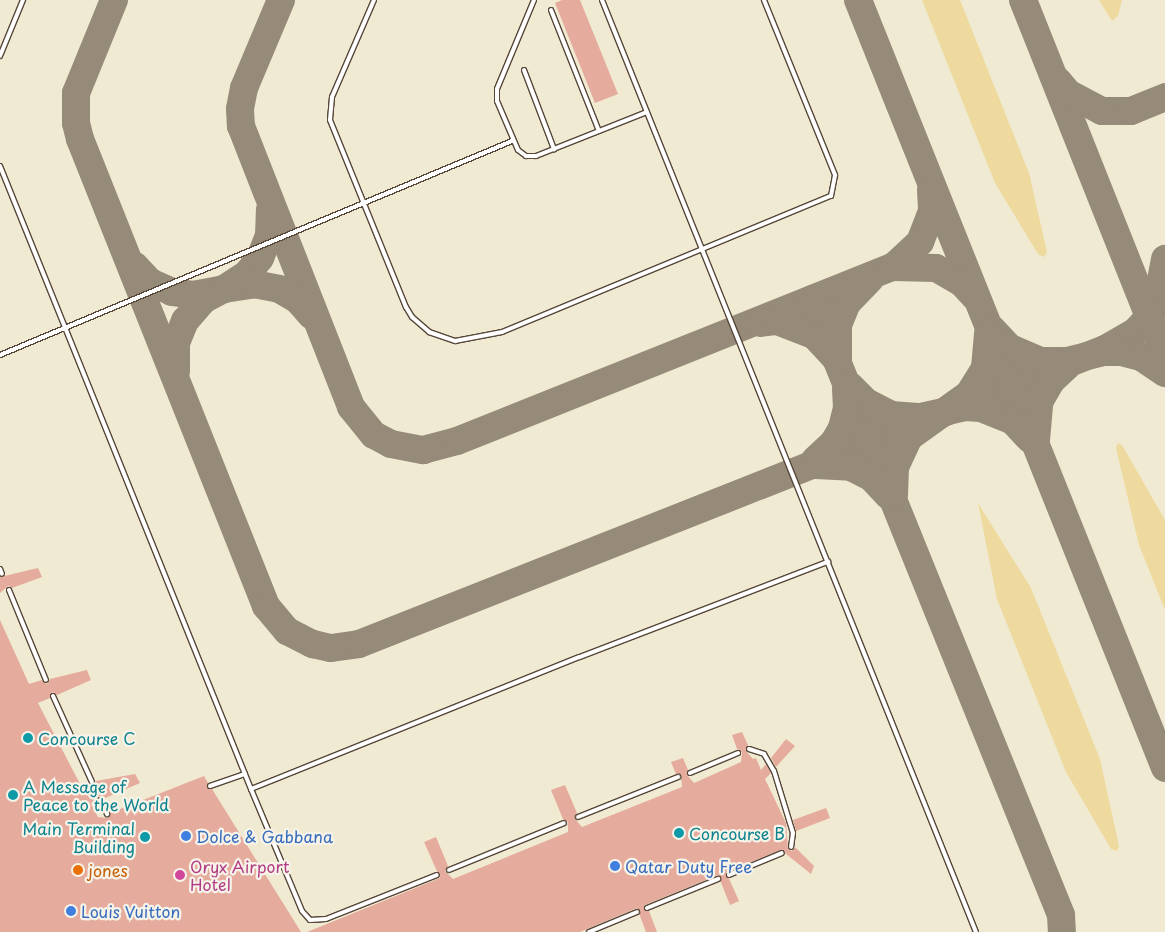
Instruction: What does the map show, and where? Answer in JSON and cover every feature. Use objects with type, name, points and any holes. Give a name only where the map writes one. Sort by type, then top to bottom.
[{"type":"lane","points":[[0,56],[23,0]]},
{"type":"lane","points":[[374,0],[335,89],[330,110],[334,131],[412,317],[437,336],[455,341],[502,332],[825,201],[834,189],[835,176],[764,0]]},
{"type":"lane","points":[[534,0],[496,89],[497,101],[512,141],[526,156],[536,156],[648,112]]},
{"type":"lane","points":[[602,0],[976,932]]},
{"type":"lane","points":[[551,10],[599,131]]},
{"type":"lane","points":[[524,70],[554,149]]},
{"type":"lane","points":[[0,355],[512,141]]},
{"type":"lane","points":[[0,166],[302,912],[310,920],[326,919],[437,875]]},
{"type":"lane","points":[[251,790],[828,562]]},
{"type":"lane","points":[[0,569],[2,574]]},
{"type":"lane","points":[[9,590],[46,680]]},
{"type":"lane","points":[[53,696],[92,782]]},
{"type":"lane","points":[[749,748],[764,754],[774,770],[793,833],[791,847]]},
{"type":"lane","points":[[690,772],[738,753]]},
{"type":"lane","points":[[210,786],[245,774]]},
{"type":"lane","points":[[578,818],[678,777]]},
{"type":"lane","points":[[100,800],[107,814]]},
{"type":"lane","points":[[449,870],[564,823]]},
{"type":"lane","points":[[729,875],[782,853]]},
{"type":"lane","points":[[647,908],[718,879]]},
{"type":"lane","points":[[589,932],[637,912]]},
{"type":"sand","points":[[922,0],[960,0],[1029,173],[1047,252],[1044,257],[1038,254],[995,183]]},
{"type":"sand","points":[[1099,0],[1122,0],[1118,16],[1112,21]]},
{"type":"sand","points":[[1118,443],[1122,445],[1165,520],[1165,610],[1139,545],[1116,448]]},
{"type":"sand","points":[[978,503],[1031,588],[1100,759],[1119,846],[1117,851],[1111,849],[1066,772],[997,599]]},
{"type":"building","points":[[562,0],[580,0],[618,94],[595,103],[555,3]]},
{"type":"building","points":[[38,568],[42,577],[12,588],[8,586],[0,593],[0,577]]},
{"type":"building","name":"Main Terminal Building","points":[[0,620],[29,684],[42,680],[47,684],[50,679],[87,670],[91,680],[57,695],[52,692],[50,698],[38,703],[80,784],[93,786],[96,781],[135,774],[140,783],[103,799],[99,796],[91,804],[98,817],[108,818],[110,813],[204,776],[208,783],[207,788],[212,789],[301,932],[0,932]]},
{"type":"building","name":"Concourse B","points":[[742,732],[748,745],[746,751],[753,759],[756,758],[761,770],[766,764],[771,773],[765,779],[786,823],[788,849],[792,851],[795,847],[814,866],[811,874],[781,850],[726,872],[739,901],[730,905],[718,875],[645,905],[644,910],[649,911],[657,932],[646,932],[637,908],[580,932],[307,932],[440,878],[424,842],[436,837],[448,866],[445,871],[453,879],[568,832],[568,822],[563,819],[551,790],[565,785],[577,813],[575,819],[582,827],[682,787],[681,775],[676,774],[671,762],[683,758],[688,770],[687,775],[694,783],[741,762],[742,752],[737,749],[732,735]]},
{"type":"building","points":[[786,739],[795,746],[776,767],[771,758]]},
{"type":"building","points":[[826,808],[830,818],[796,831],[793,820]]},
{"type":"taxiway","points":[[114,0],[76,93],[76,123],[80,139],[266,606],[287,631],[313,644],[331,648],[359,644],[1105,349],[1135,332],[1150,316],[1157,301],[1165,259]]},
{"type":"taxiway","points":[[281,0],[244,88],[240,109],[241,126],[351,407],[374,435],[391,444],[423,450],[457,441],[893,267]]},
{"type":"taxiway","points":[[858,0],[1165,768]]},
{"type":"taxiway","points":[[1023,0],[1165,356]]},
{"type":"taxiway","points":[[1058,81],[1068,93],[1102,111],[1131,111],[1165,97]]},
{"type":"taxiway","points":[[931,190],[932,211],[920,242],[893,267],[936,268],[962,283],[975,297]]},
{"type":"taxiway","points":[[135,266],[150,282],[172,292],[193,295],[224,289],[247,274],[260,258],[269,236],[270,210]]},
{"type":"taxiway","points":[[760,323],[777,321],[814,335],[838,361],[838,325],[847,303],[870,279]]},
{"type":"taxiway","points":[[176,371],[176,343],[185,321],[203,300],[224,289],[254,284],[279,289],[298,300],[311,315]]},
{"type":"taxiway","points":[[812,299],[1061,915],[1062,932]]},
{"type":"taxiway","points":[[992,329],[1010,348],[1040,361],[1067,361],[1104,352],[1121,352],[1141,357],[1165,373]]},
{"type":"taxiway","points":[[894,495],[895,467],[909,437],[969,394],[985,368],[988,333]]},
{"type":"taxiway","points":[[1036,440],[1039,402],[1051,381],[1067,366]]},
{"type":"taxiway","points":[[850,386],[866,402],[891,415],[921,417],[965,407],[981,408],[1013,421],[1030,439]]},
{"type":"taxiway","points":[[815,460],[834,442],[842,428],[847,408],[846,389]]},
{"type":"taxiway","points":[[816,465],[851,467],[871,477],[889,496]]},
{"type":"place","name":"Concourse C","points":[[28,738]]},
{"type":"place","name":"A Message of Peace to the World","points":[[13,795]]},
{"type":"place","name":"Concourse B","points":[[679,833]]},
{"type":"place","name":"Dolce & Gabbana","points":[[186,836]]},
{"type":"place","name":"Main Terminal Building","points":[[145,837]]},
{"type":"place","name":"Qatar Duty Free","points":[[615,866]]},
{"type":"place","name":"jones","points":[[78,870]]},
{"type":"place","name":"Oryx Airport Hotel","points":[[180,875]]},
{"type":"place","name":"Louis Vuitton","points":[[71,911]]}]
